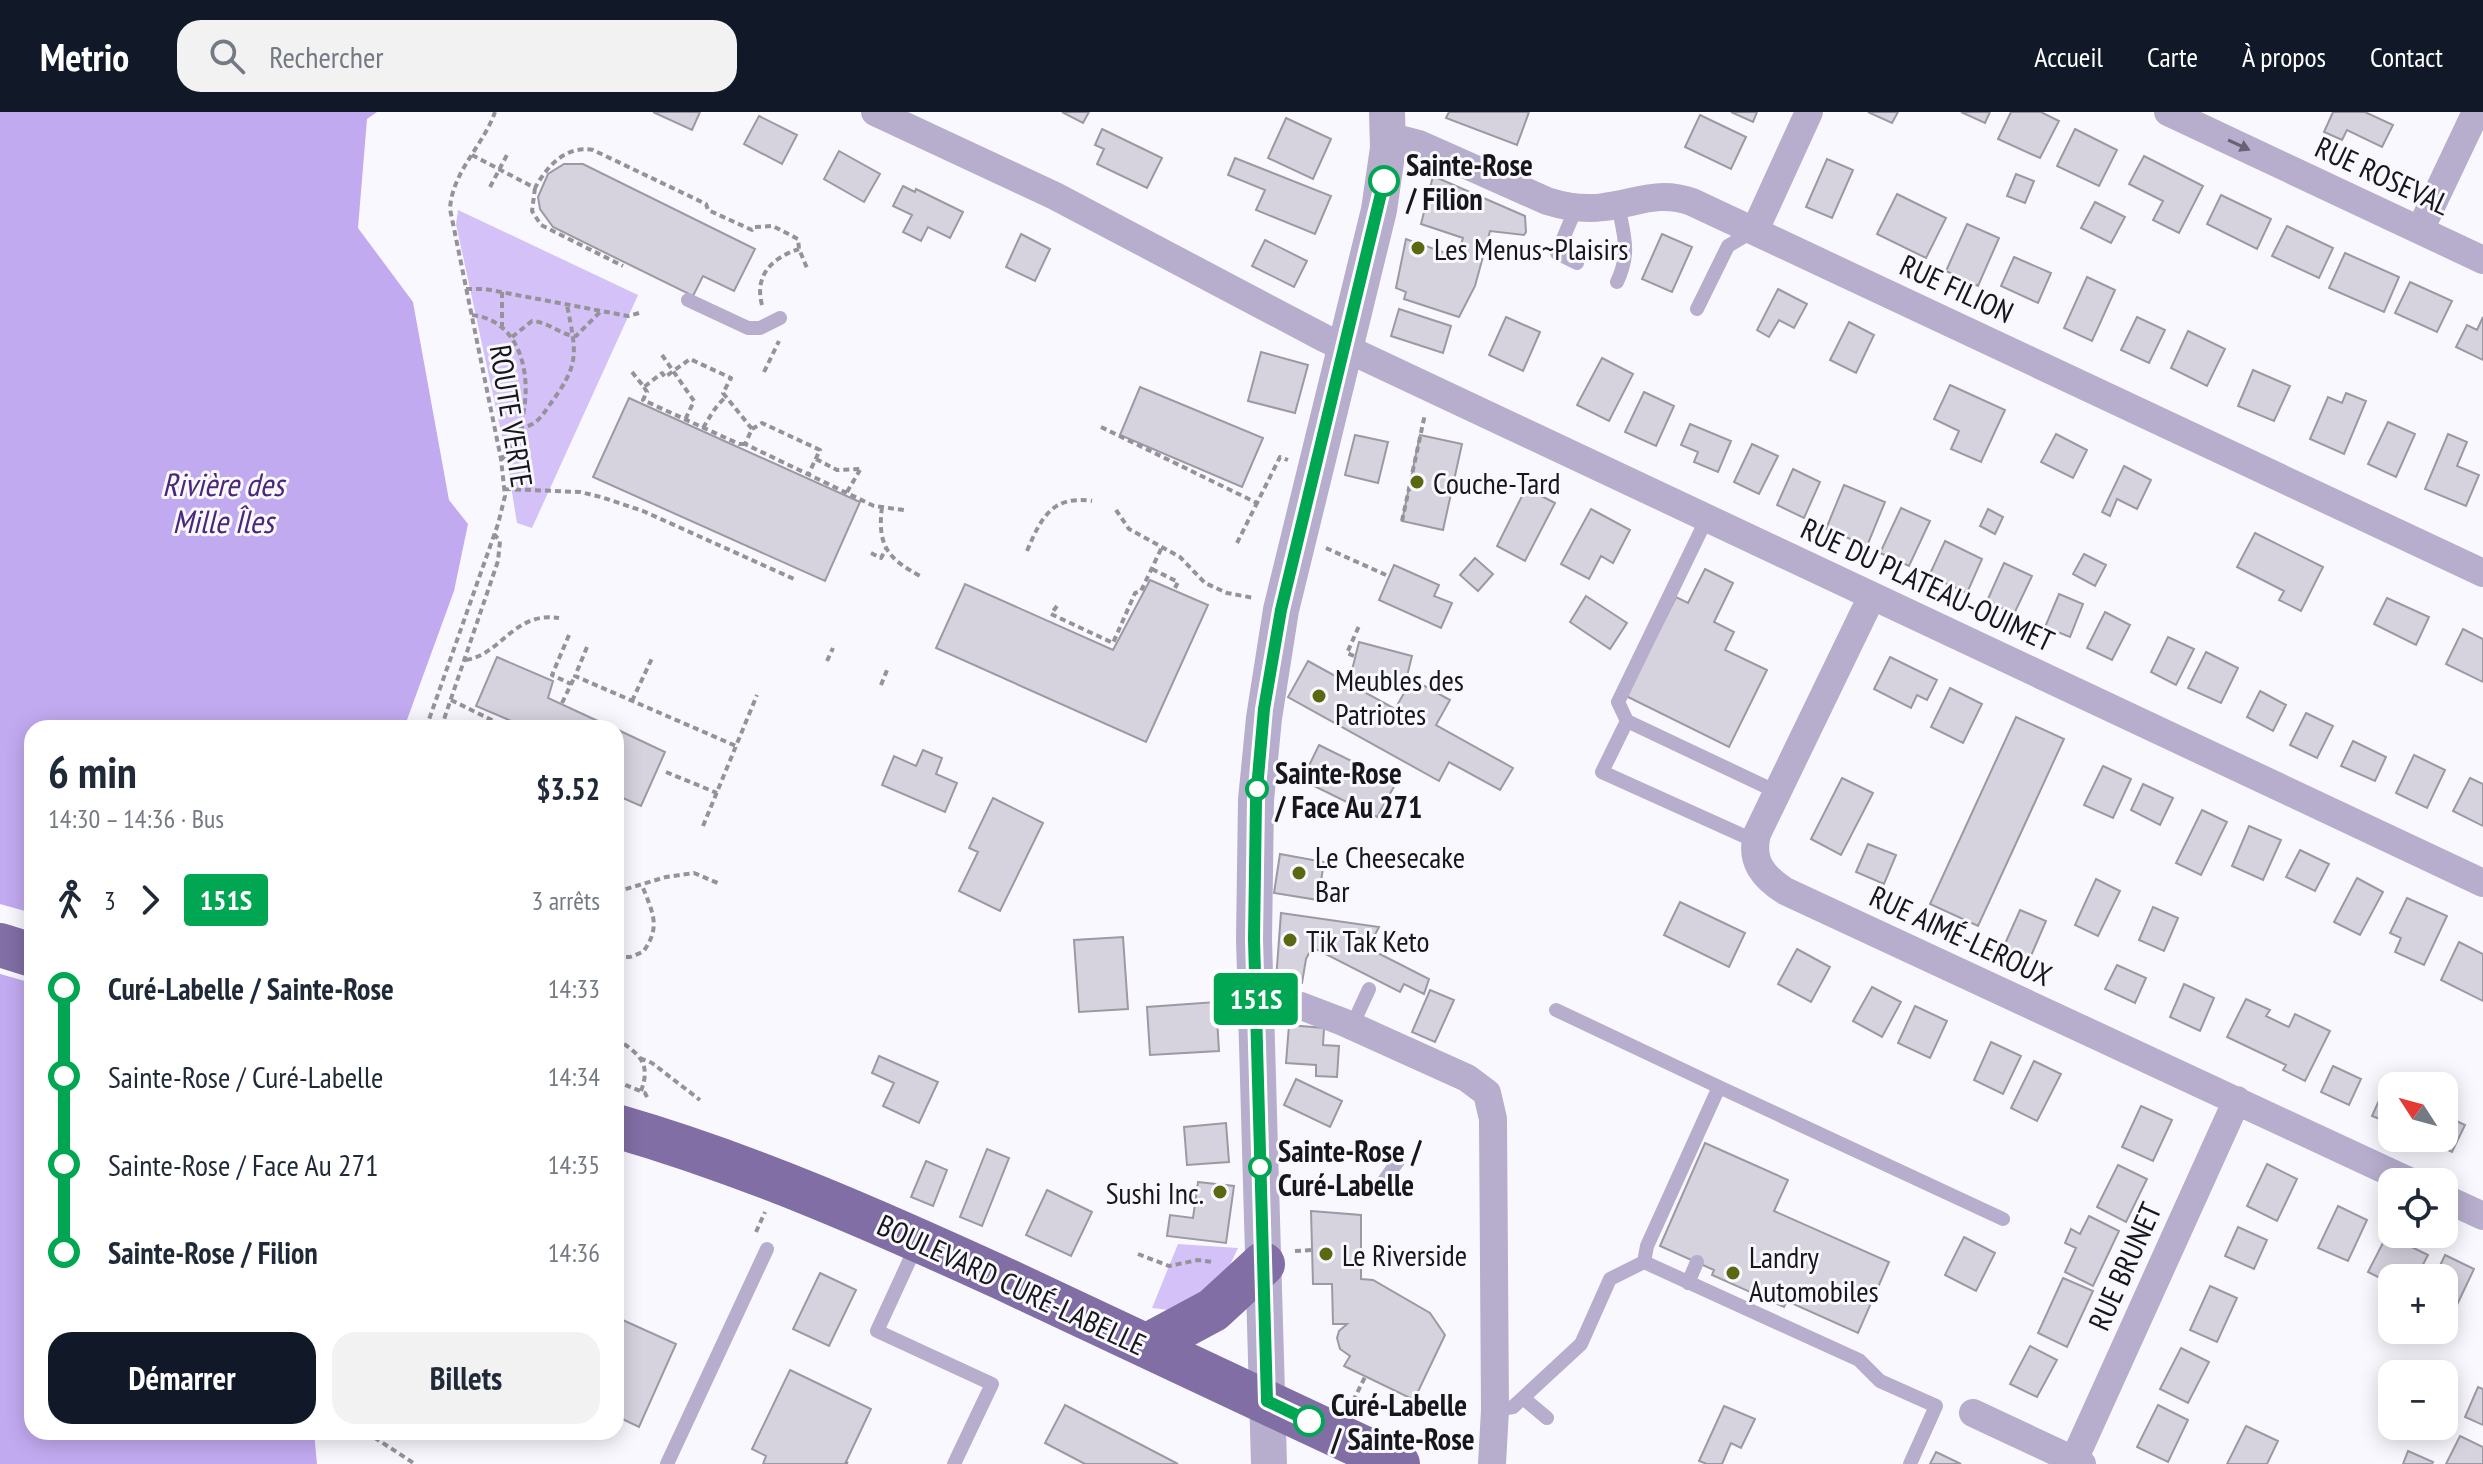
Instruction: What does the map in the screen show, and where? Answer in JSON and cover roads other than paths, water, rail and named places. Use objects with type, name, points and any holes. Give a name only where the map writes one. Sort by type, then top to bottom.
[{"type":"main road","points":[[0,945],[24,952]]},
{"type":"main road","name":"BOULEVARD CURÉ-LABELLE","points":[[631,1117],[919,1240],[1398,1464]]},
{"type":"main road","points":[[1146,1346],[1213,1310],[1263,1264]]},
{"type":"street","name":"RUE DU PLATEAU-OUIMET","points":[[875,112],[1055,196],[1344,347],[2483,883]]},
{"type":"street","points":[[1755,230],[1809,112]]},
{"type":"street","name":"RUE ROSEVAL","points":[[2168,112],[2483,260]]},
{"type":"street","points":[[2420,230],[2476,112]]},
{"type":"street","points":[[1269,1464],[1256,1004],[1256,800],[1267,684],[1281,610],[1379,210],[1386,174],[1388,124]]},
{"type":"street","name":"RUE FILION","points":[[1388,124],[1419,144],[1547,201],[1576,208],[1618,205],[1662,196],[1680,198],[1755,230],[2483,573]]},
{"type":"street","points":[[1755,841],[1872,596]]},
{"type":"street","name":"RUE AIMÉ-LEROUX","points":[[1755,841],[1761,872],[1785,891],[2381,1168]]},
{"type":"street","points":[[1256,1004],[1301,1006],[1352,1026],[1476,1083],[1484,1088],[1490,1099],[1493,1119],[1495,1410],[1492,1464]]},
{"type":"street","name":"RUE BRUNET","points":[[2078,1462],[2237,1100]]},
{"type":"street","points":[[2458,1204],[2483,1216]]},
{"type":"street","points":[[1973,1413],[2078,1462]]},
{"type":"lane","points":[[1617,282],[1627,251],[1618,205]]},
{"type":"lane","points":[[1576,208],[1557,253],[1577,263]]},
{"type":"lane","points":[[1697,309],[1728,246],[1755,230]]},
{"type":"lane","points":[[688,300],[748,328],[760,328],[780,318]]},
{"type":"lane","points":[[1707,518],[1618,702],[1627,721],[1777,792]]},
{"type":"lane","points":[[1627,721],[1602,772],[1755,841]]},
{"type":"lane","points":[[1352,1026],[1369,989]]},
{"type":"lane","points":[[1556,1010],[2003,1219]]},
{"type":"lane","points":[[1644,1262],[1647,1246],[1719,1087]]},
{"type":"lane","points":[[1384,1181],[1398,1161]]},
{"type":"lane","points":[[919,1240],[877,1331],[992,1384],[954,1464]]},
{"type":"lane","points":[[667,1464],[767,1249]]},
{"type":"lane","points":[[1644,1262],[1859,1360],[1880,1381],[1936,1406],[1910,1464]]},
{"type":"lane","points":[[1495,1410],[1508,1409],[1523,1398],[1581,1344],[1610,1279],[1644,1262]]},
{"type":"lane","points":[[1688,1283],[1697,1262]]},
{"type":"lane","points":[[1523,1398],[1547,1418]]},
{"type":"water","name":"Rivière des Mille Îles","points":[[0,112],[377,112],[367,119],[358,228],[413,302],[449,500],[468,524],[454,591],[407,720],[24,720],[24,1440],[315,1440],[317,1464],[0,1464]]},
{"type":"place","name":"Sainte-Rose / Filion","points":[[1384,181]]},
{"type":"place","name":"Les Menus~Plaisirs","points":[[1418,248]]},
{"type":"place","name":"Couche-Tard","points":[[1417,482]]},
{"type":"place","name":"Meubles des Patriotes","points":[[1319,696]]},
{"type":"place","name":"Sainte-Rose / Face Au 271","points":[[1257,789]]},
{"type":"place","name":"Le Cheesecake Bar","points":[[1299,873]]},
{"type":"place","name":"Tik Tak Keto","points":[[1290,940]]},
{"type":"place","name":"Sainte-Rose / Curé-Labelle","points":[[1260,1167]]},
{"type":"place","name":"Sushi Inc.","points":[[1220,1192]]},
{"type":"place","name":"Le Riverside","points":[[1326,1254]]},
{"type":"place","name":"Landry Automobiles","points":[[1733,1273]]},
{"type":"place","name":"Curé-Labelle / Sainte-Rose","points":[[1309,1421]]}]
